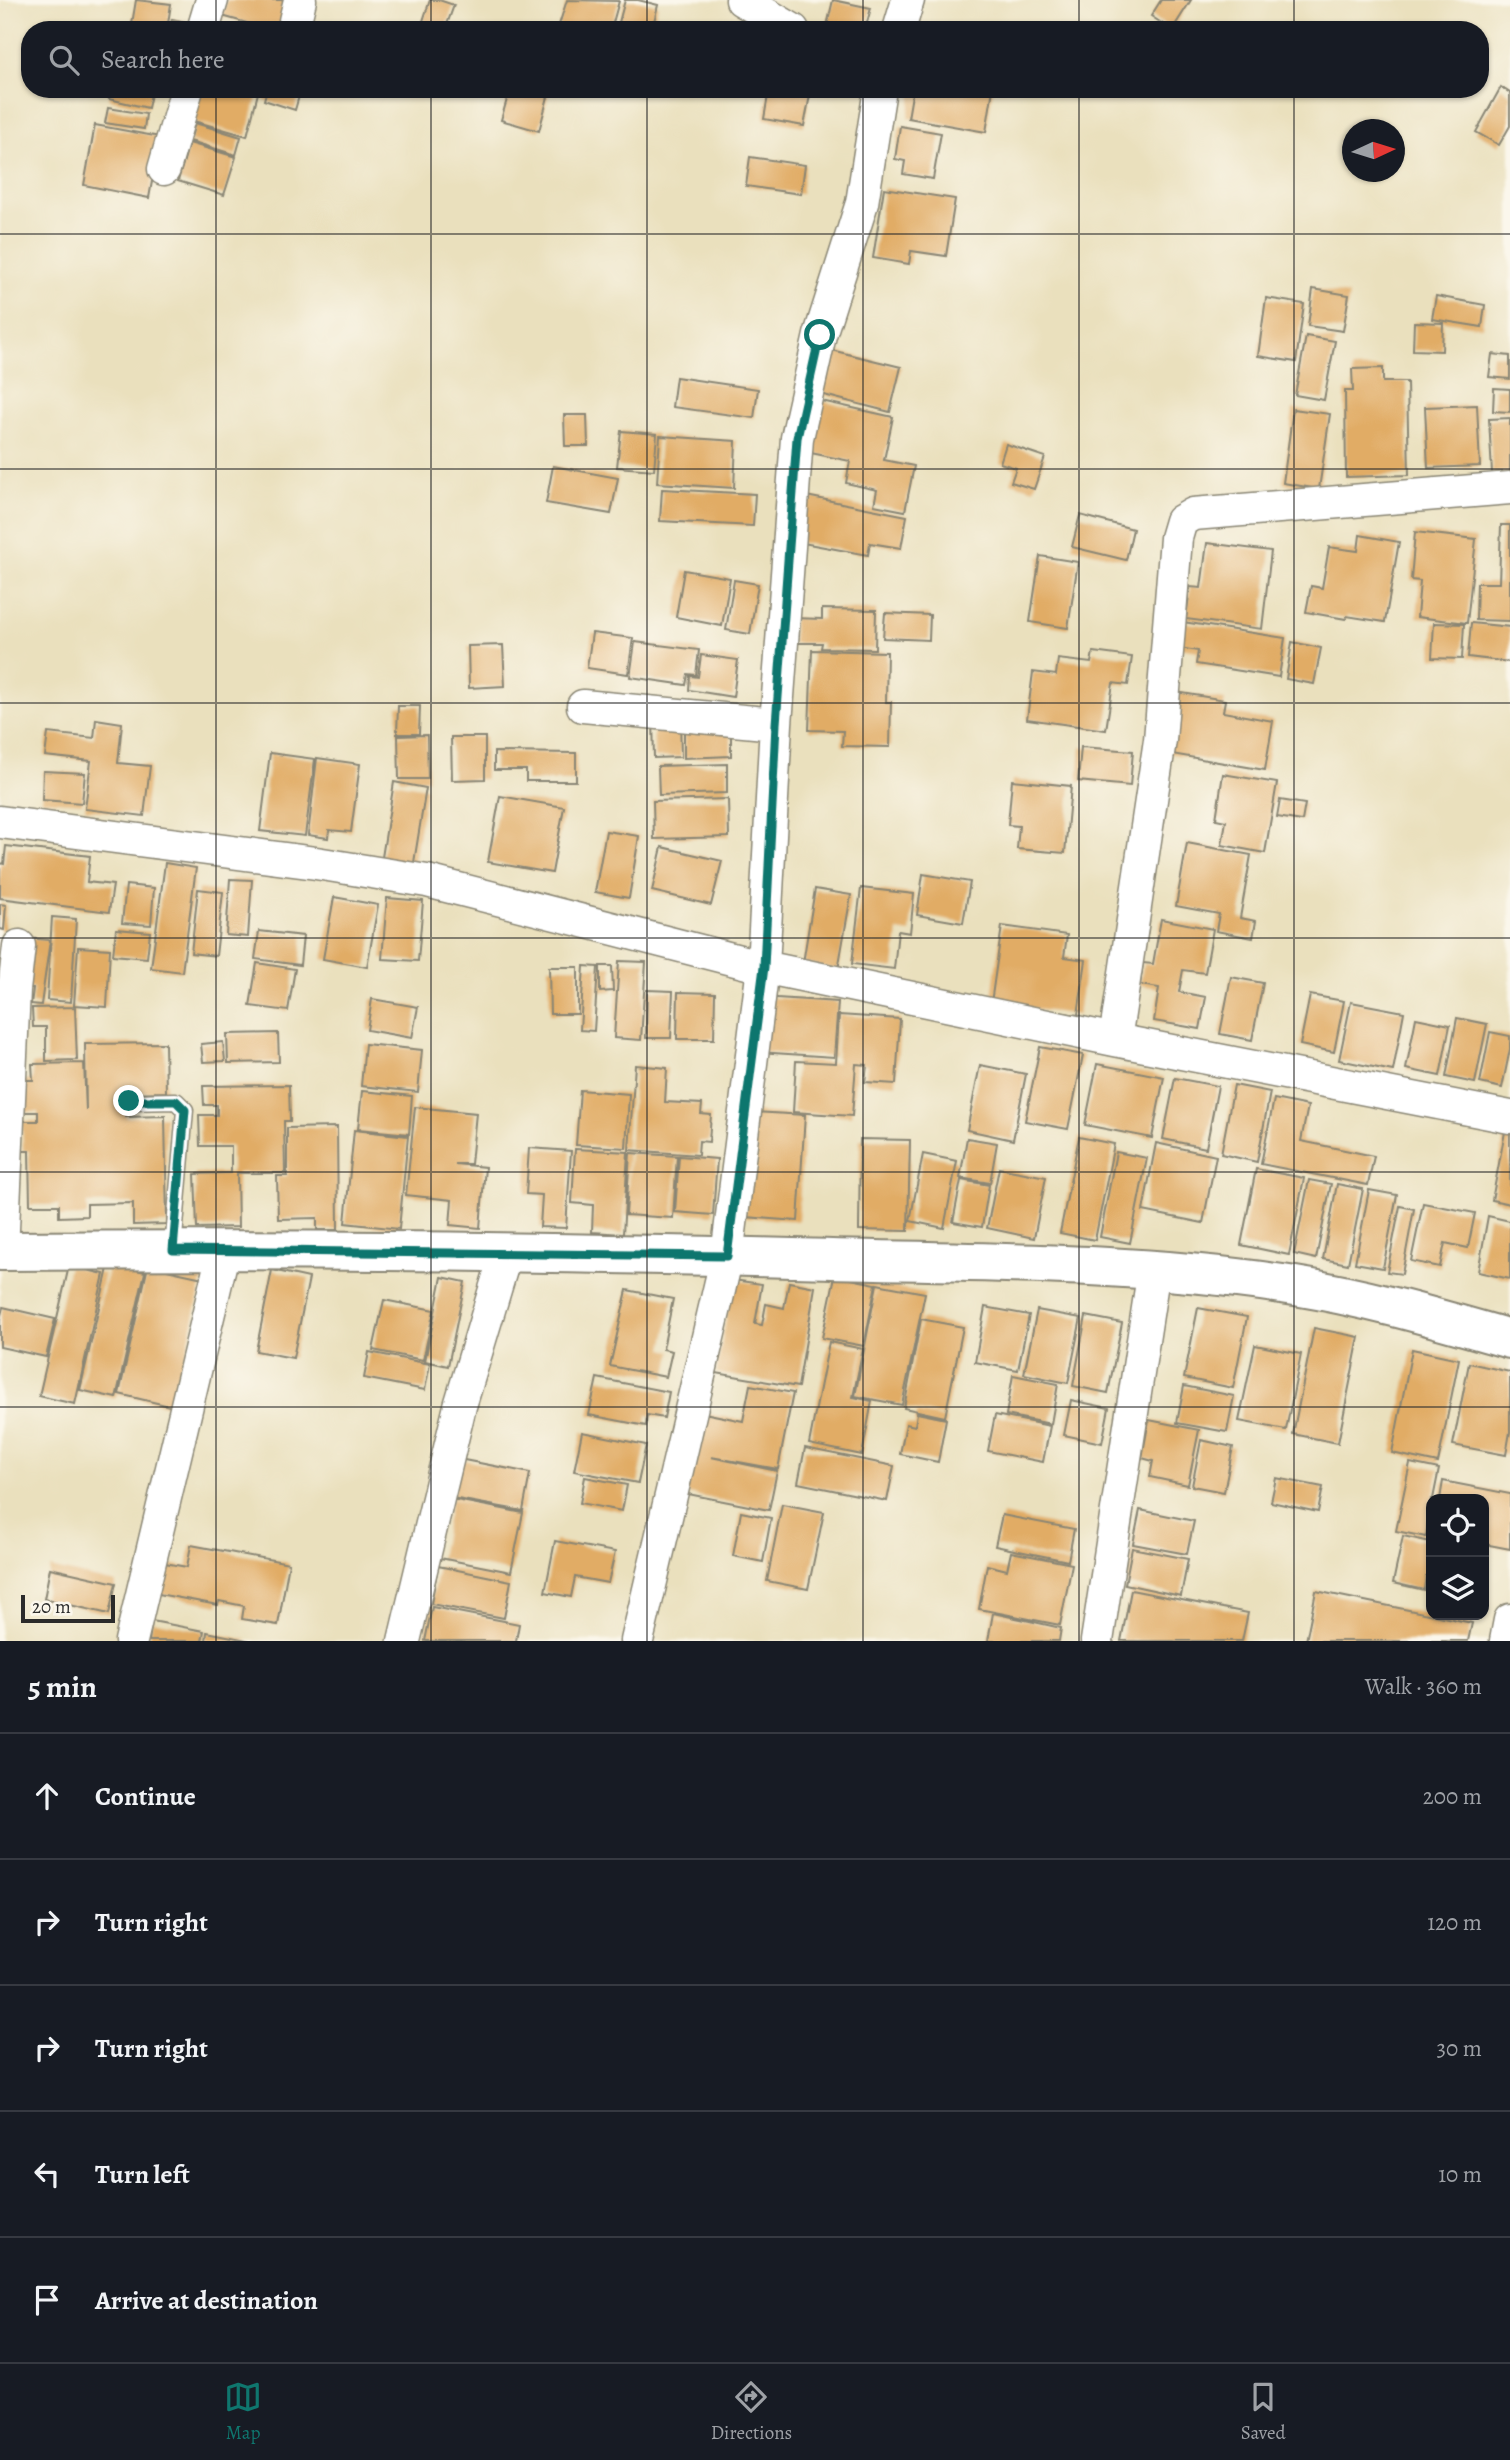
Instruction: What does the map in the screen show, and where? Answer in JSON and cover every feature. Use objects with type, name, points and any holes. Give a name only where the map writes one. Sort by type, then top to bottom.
[{"type":"street","points":[[206,21],[212,0]]},
{"type":"street","points":[[742,0],[778,21]]},
{"type":"street","points":[[902,21],[908,0]]},
{"type":"street","points":[[164,169],[184,98]]},
{"type":"street","points":[[637,1641],[727,1256],[764,967],[776,724],[797,438],[820,335],[862,203],[879,98]]},
{"type":"street","points":[[1115,1040],[1160,740],[1175,538],[1181,522],[1193,514],[1510,488]]},
{"type":"street","points":[[583,706],[776,724]]},
{"type":"street","points":[[0,822],[303,861],[427,881],[764,967],[1115,1040],[1510,1117]]},
{"type":"street","points":[[19,946],[14,990],[1,1251],[224,1249],[727,1256],[1154,1269],[1294,1286],[1380,1302],[1510,1339]]},
{"type":"street","points":[[131,1641],[224,1249]]},
{"type":"street","points":[[404,1641],[460,1406],[506,1253]]},
{"type":"street","points":[[1097,1641],[1154,1269]]},
{"type":"street","points":[[1506,1641],[1510,1620]]},
{"type":"lane","points":[[129,1101],[176,1101],[185,1110],[173,1250]]},
{"type":"building","points":[[136,0],[171,4],[168,21],[132,21]]},
{"type":"building","points":[[227,0],[290,0],[284,21],[240,21],[222,16]]},
{"type":"building","points":[[430,0],[454,5],[448,21],[423,21]]},
{"type":"building","points":[[567,0],[619,1],[613,21],[560,21]]},
{"type":"building","points":[[625,0],[658,5],[654,21],[619,21]]},
{"type":"building","points":[[833,0],[871,8],[867,21],[828,21]]},
{"type":"building","points":[[1161,0],[1191,0],[1178,21],[1158,21],[1151,16]]},
{"type":"building","points":[[1501,87],[1510,93],[1510,126],[1499,145],[1476,132]]},
{"type":"building","points":[[109,98],[150,98],[148,108]]},
{"type":"building","points":[[196,98],[257,98],[247,136],[190,120]]},
{"type":"building","points":[[265,98],[298,98],[295,110]]},
{"type":"building","points":[[507,98],[548,98],[539,131],[501,120]]},
{"type":"building","points":[[768,98],[809,98],[804,126],[764,119]]},
{"type":"building","points":[[911,98],[992,98],[986,132],[908,118]]},
{"type":"building","points":[[108,108],[146,114],[144,129],[105,123]]},
{"type":"building","points":[[195,123],[241,137],[236,155],[190,141]]},
{"type":"building","points":[[95,125],[160,137],[149,198],[84,185]]},
{"type":"building","points":[[900,126],[941,133],[933,179],[903,174],[905,161],[895,159]]},
{"type":"building","points":[[189,143],[236,157],[224,195],[178,181]]},
{"type":"building","points":[[750,157],[805,165],[801,194],[746,186]]},
{"type":"building","points":[[884,188],[955,199],[946,256],[911,251],[909,264],[873,258]]},
{"type":"building","points":[[1313,289],[1349,295],[1343,331],[1308,326]]},
{"type":"building","points":[[1436,296],[1485,305],[1482,327],[1432,319]]},
{"type":"building","points":[[1266,298],[1304,304],[1296,362],[1258,356]]},
{"type":"building","points":[[1414,322],[1443,323],[1442,351],[1413,350]]},
{"type":"building","points":[[1306,336],[1335,341],[1324,400],[1295,395]]},
{"type":"building","points":[[831,350],[901,367],[890,412],[820,394]]},
{"type":"building","points":[[1492,354],[1510,356],[1510,379],[1489,377]]},
{"type":"building","points":[[1383,368],[1383,382],[1407,382],[1409,475],[1346,477],[1345,391],[1353,391],[1352,369]]},
{"type":"building","points":[[676,377],[758,389],[754,418],[672,407]]},
{"type":"building","points":[[1494,388],[1510,389],[1510,412],[1493,411]]},
{"type":"building","points":[[817,400],[893,417],[884,460],[914,466],[905,511],[874,505],[877,490],[846,483],[850,461],[806,452]]},
{"type":"building","points":[[1477,405],[1480,466],[1428,468],[1425,407]]},
{"type":"building","points":[[1293,409],[1330,414],[1319,489],[1283,483]]},
{"type":"building","points":[[564,415],[587,415],[588,446],[565,446]]},
{"type":"building","points":[[1510,418],[1510,472],[1492,473],[1489,419]]},
{"type":"building","points":[[621,431],[657,434],[654,470],[617,467]]},
{"type":"building","points":[[660,436],[736,441],[734,488],[657,483]]},
{"type":"building","points":[[1006,444],[1045,457],[1034,489],[1011,482],[1016,468],[1000,463]]},
{"type":"building","points":[[553,466],[618,478],[611,514],[546,503]]},
{"type":"building","points":[[662,489],[755,494],[753,526],[660,521]]},
{"type":"building","points":[[801,495],[907,516],[901,548],[870,543],[868,555],[792,541]]},
{"type":"building","points":[[1080,515],[1133,529],[1126,560],[1072,547]]},
{"type":"building","points":[[1501,525],[1510,525],[1510,621],[1476,620],[1477,583],[1499,583]]},
{"type":"building","points":[[1415,532],[1476,539],[1467,623],[1417,617],[1420,581],[1411,580]]},
{"type":"building","points":[[1360,535],[1399,542],[1385,622],[1306,612],[1311,586],[1322,588],[1329,547],[1358,551]]},
{"type":"building","points":[[1207,543],[1271,551],[1262,629],[1186,619],[1190,587],[1201,588]]},
{"type":"building","points":[[1040,556],[1078,562],[1068,628],[1030,622]]},
{"type":"building","points":[[684,570],[730,578],[722,626],[676,617]]},
{"type":"building","points":[[734,580],[758,584],[750,634],[726,630]]},
{"type":"building","points":[[822,609],[876,610],[875,649],[821,648],[822,643],[793,643],[793,618],[822,619]]},
{"type":"building","points":[[885,613],[930,615],[929,640],[883,638]]},
{"type":"building","points":[[1183,622],[1285,638],[1279,677],[1196,664],[1198,651],[1179,648]]},
{"type":"building","points":[[1434,623],[1464,624],[1462,659],[1432,658]]},
{"type":"building","points":[[1471,623],[1510,627],[1510,662],[1468,657]]},
{"type":"building","points":[[592,633],[633,638],[628,674],[587,668]]},
{"type":"building","points":[[635,642],[699,650],[696,675],[688,674],[686,685],[630,677]]},
{"type":"building","points":[[1292,642],[1321,648],[1314,684],[1286,679]]},
{"type":"building","points":[[503,645],[505,686],[469,688],[468,646]]},
{"type":"building","points":[[812,650],[887,652],[886,702],[891,702],[890,747],[842,746],[843,731],[809,730]]},
{"type":"building","points":[[1093,652],[1132,657],[1128,685],[1113,683],[1106,730],[1027,719],[1033,672],[1056,675],[1058,659],[1091,663]]},
{"type":"building","points":[[701,655],[738,660],[733,697],[689,690],[690,676],[698,677]]},
{"type":"building","points":[[1176,692],[1225,700],[1223,712],[1273,721],[1265,770],[1166,753]]},
{"type":"building","points":[[398,706],[420,706],[419,734],[397,734]]},
{"type":"building","points":[[680,718],[681,757],[654,758],[653,719]]},
{"type":"building","points":[[96,719],[122,723],[118,763],[150,766],[144,816],[85,809],[91,761],[45,756],[48,733],[94,738]]},
{"type":"building","points":[[731,731],[731,756],[684,758],[684,732]]},
{"type":"building","points":[[427,735],[428,779],[399,779],[398,736]]},
{"type":"building","points":[[451,737],[485,737],[485,779],[452,780]]},
{"type":"building","points":[[1081,747],[1133,751],[1130,786],[1078,781]]},
{"type":"building","points":[[494,752],[576,753],[576,781],[526,781],[526,770],[494,770]]},
{"type":"building","points":[[270,753],[315,759],[305,836],[260,831]]},
{"type":"building","points":[[317,758],[360,764],[351,832],[329,830],[328,838],[308,835]]},
{"type":"building","points":[[727,764],[727,793],[659,795],[658,766]]},
{"type":"building","points":[[43,771],[85,773],[82,803],[42,800]]},
{"type":"building","points":[[1223,774],[1277,783],[1265,853],[1222,845],[1226,821],[1216,819]]},
{"type":"building","points":[[1012,780],[1071,786],[1065,853],[1017,849],[1019,826],[1008,825]]},
{"type":"building","points":[[394,782],[426,788],[412,875],[380,870]]},
{"type":"building","points":[[500,796],[564,807],[552,873],[488,862]]},
{"type":"building","points":[[728,799],[729,837],[654,839],[653,801]]},
{"type":"building","points":[[1280,800],[1305,804],[1302,821],[1277,817]]},
{"type":"building","points":[[606,831],[639,836],[629,898],[595,892]]},
{"type":"building","points":[[1187,843],[1251,855],[1240,918],[1256,921],[1253,938],[1216,931],[1219,914],[1176,906]]},
{"type":"building","points":[[6,846],[90,856],[87,882],[113,885],[109,912],[0,898],[0,863],[4,864]]},
{"type":"building","points":[[662,847],[722,861],[711,905],[652,891]]},
{"type":"building","points":[[165,863],[196,868],[182,972],[151,968]]},
{"type":"building","points":[[923,874],[970,882],[963,923],[917,915]]},
{"type":"building","points":[[230,879],[252,880],[248,937],[226,935]]},
{"type":"building","points":[[126,885],[154,888],[151,925],[122,923]]},
{"type":"building","points":[[861,888],[914,894],[910,933],[898,931],[894,969],[852,964]]},
{"type":"building","points":[[198,889],[223,892],[216,956],[191,953]]},
{"type":"building","points":[[815,889],[851,895],[838,970],[803,963]]},
{"type":"building","points":[[334,897],[378,905],[367,967],[323,959]]},
{"type":"building","points":[[387,898],[423,901],[418,961],[382,959]]},
{"type":"building","points":[[0,904],[6,905],[4,930],[0,929]]},
{"type":"building","points":[[52,917],[76,919],[71,1002],[47,1000]]},
{"type":"building","points":[[1161,919],[1213,929],[1205,973],[1183,970],[1179,992],[1206,997],[1200,1029],[1154,1021],[1159,988],[1140,985],[1143,963],[1153,964]]},
{"type":"building","points":[[1002,926],[1067,935],[1064,957],[1086,960],[1078,1015],[991,1003]]},
{"type":"building","points":[[116,929],[150,932],[147,958],[113,955]]},
{"type":"building","points":[[259,931],[303,936],[300,965],[255,959]]},
{"type":"building","points":[[26,938],[50,940],[41,1005],[31,1004],[33,989],[19,988]]},
{"type":"building","points":[[78,947],[110,949],[107,1007],[74,1005]]},
{"type":"building","points":[[619,961],[646,962],[641,1040],[614,1038]]},
{"type":"building","points":[[257,963],[295,969],[288,1011],[250,1006]]},
{"type":"building","points":[[584,966],[598,967],[594,1031],[580,1030]]},
{"type":"building","points":[[600,966],[612,966],[613,991],[600,992]]},
{"type":"building","points":[[549,967],[578,967],[578,1014],[550,1014]]},
{"type":"building","points":[[1231,977],[1263,983],[1252,1040],[1220,1034]]},
{"type":"building","points":[[647,990],[673,991],[671,1038],[646,1038]]},
{"type":"building","points":[[678,992],[715,993],[714,1039],[677,1039]]},
{"type":"building","points":[[1310,995],[1344,1001],[1334,1052],[1300,1045]]},
{"type":"building","points":[[761,997],[838,1002],[834,1057],[758,1052]]},
{"type":"building","points":[[372,999],[418,1007],[412,1038],[367,1030]]},
{"type":"building","points":[[1351,1002],[1404,1012],[1393,1071],[1339,1060]]},
{"type":"building","points":[[75,1007],[77,1060],[46,1061],[46,1027],[33,1027],[32,1008]]},
{"type":"building","points":[[839,1015],[900,1019],[896,1084],[865,1082],[867,1065],[856,1064],[852,1116],[793,1112],[796,1061],[836,1063]]},
{"type":"building","points":[[1416,1018],[1450,1025],[1440,1076],[1406,1069]]},
{"type":"building","points":[[1457,1018],[1487,1024],[1475,1083],[1446,1077]]},
{"type":"building","points":[[1490,1032],[1510,1036],[1502,1088],[1480,1083]]},
{"type":"building","points":[[278,1033],[279,1062],[228,1063],[227,1034]]},
{"type":"building","points":[[223,1042],[225,1061],[203,1062],[201,1044]]},
{"type":"building","points":[[165,1043],[166,1092],[126,1093],[126,1117],[165,1116],[167,1224],[133,1225],[133,1203],[87,1204],[87,1216],[59,1217],[59,1205],[30,1205],[29,1151],[23,1151],[22,1121],[38,1121],[38,1112],[23,1112],[22,1080],[33,1080],[32,1064],[84,1063],[86,1111],[85,1044]]},
{"type":"building","points":[[365,1044],[422,1050],[418,1092],[361,1086]]},
{"type":"building","points":[[1040,1047],[1083,1055],[1068,1129],[1025,1121]]},
{"type":"building","points":[[1097,1064],[1164,1077],[1152,1138],[1085,1125]]},
{"type":"building","points":[[635,1065],[667,1068],[665,1102],[702,1104],[701,1114],[711,1115],[709,1142],[699,1141],[698,1155],[629,1150]]},
{"type":"building","points":[[980,1065],[1026,1074],[1013,1140],[967,1130]]},
{"type":"building","points":[[1175,1078],[1218,1086],[1206,1148],[1163,1139]]},
{"type":"building","points":[[289,1085],[290,1121],[284,1121],[285,1173],[237,1173],[238,1227],[197,1228],[195,1174],[231,1173],[231,1146],[200,1146],[199,1115],[217,1115],[217,1105],[204,1105],[203,1086]]},
{"type":"building","points":[[1234,1085],[1270,1092],[1257,1162],[1221,1154]]},
{"type":"building","points":[[580,1090],[629,1094],[626,1148],[576,1145]]},
{"type":"building","points":[[362,1091],[412,1096],[409,1134],[358,1129]]},
{"type":"building","points":[[1274,1099],[1308,1106],[1301,1141],[1374,1156],[1368,1185],[1261,1164]]},
{"type":"building","points":[[415,1107],[476,1113],[471,1164],[455,1164],[485,1167],[480,1228],[450,1225],[452,1200],[406,1195]]},
{"type":"building","points":[[752,1112],[805,1115],[798,1221],[745,1217]]},
{"type":"building","points":[[337,1127],[338,1230],[317,1230],[317,1218],[278,1219],[277,1176],[287,1176],[287,1128]]},
{"type":"building","points":[[354,1130],[408,1136],[399,1229],[345,1223]]},
{"type":"building","points":[[1505,1132],[1510,1133],[1510,1204],[1492,1200]]},
{"type":"building","points":[[1079,1137],[1114,1144],[1095,1240],[1060,1233]]},
{"type":"building","points":[[967,1138],[997,1143],[990,1183],[960,1178]]},
{"type":"building","points":[[860,1139],[910,1140],[908,1231],[859,1230]]},
{"type":"building","points":[[1156,1143],[1216,1156],[1203,1223],[1143,1211]]},
{"type":"building","points":[[529,1148],[571,1151],[566,1228],[540,1227],[542,1195],[526,1194]]},
{"type":"building","points":[[575,1149],[628,1152],[623,1234],[592,1232],[593,1205],[572,1203]]},
{"type":"building","points":[[1116,1152],[1147,1158],[1130,1243],[1100,1237]]},
{"type":"building","points":[[630,1153],[677,1156],[673,1218],[626,1215]]},
{"type":"building","points":[[923,1154],[957,1161],[944,1228],[910,1221]]},
{"type":"building","points":[[679,1156],[717,1159],[713,1215],[675,1212]]},
{"type":"building","points":[[999,1168],[1046,1177],[1034,1238],[987,1228]]},
{"type":"building","points":[[1256,1169],[1304,1178],[1289,1255],[1241,1245]]},
{"type":"building","points":[[961,1180],[989,1185],[982,1227],[953,1222]]},
{"type":"building","points":[[1309,1180],[1331,1184],[1316,1259],[1294,1254]]},
{"type":"building","points":[[1337,1184],[1363,1189],[1348,1264],[1323,1259]]},
{"type":"building","points":[[1369,1190],[1397,1195],[1383,1268],[1355,1263]]},
{"type":"building","points":[[1423,1203],[1475,1213],[1468,1248],[1445,1243],[1440,1267],[1411,1261]]},
{"type":"building","points":[[1400,1206],[1414,1209],[1402,1274],[1387,1272]]},
{"type":"building","points":[[1488,1216],[1510,1221],[1510,1279],[1478,1272]]},
{"type":"building","points":[[109,1264],[145,1272],[116,1398],[80,1390]]},
{"type":"building","points":[[69,1266],[104,1274],[75,1404],[39,1396]]},
{"type":"building","points":[[148,1266],[203,1278],[174,1407],[119,1394]]},
{"type":"building","points":[[272,1270],[309,1278],[293,1358],[256,1351]]},
{"type":"building","points":[[835,1276],[876,1284],[864,1346],[822,1338]]},
{"type":"building","points":[[442,1277],[465,1282],[448,1366],[425,1361]]},
{"type":"building","points":[[733,1280],[762,1284],[755,1324],[762,1325],[766,1304],[784,1308],[789,1282],[815,1287],[798,1387],[716,1373]]},
{"type":"building","points":[[877,1284],[925,1293],[902,1405],[855,1396]]},
{"type":"building","points":[[627,1290],[673,1299],[663,1349],[672,1351],[666,1377],[610,1366]]},
{"type":"building","points":[[384,1300],[434,1310],[423,1360],[373,1350]]},
{"type":"building","points":[[3,1307],[55,1319],[46,1357],[0,1347]]},
{"type":"building","points":[[985,1307],[1029,1315],[1018,1370],[975,1362]]},
{"type":"building","points":[[1198,1308],[1247,1317],[1233,1388],[1184,1378]]},
{"type":"building","points":[[1037,1310],[1081,1318],[1068,1383],[1024,1374]]},
{"type":"building","points":[[1086,1316],[1122,1323],[1108,1393],[1073,1386]]},
{"type":"building","points":[[921,1319],[963,1327],[945,1417],[904,1408]]},
{"type":"building","points":[[1314,1328],[1359,1337],[1338,1443],[1293,1434]]},
{"type":"building","points":[[829,1342],[863,1349],[853,1397],[872,1401],[862,1455],[809,1444]]},
{"type":"building","points":[[1255,1345],[1301,1354],[1286,1430],[1239,1421]]},
{"type":"building","points":[[1412,1349],[1459,1359],[1438,1463],[1392,1453]]},
{"type":"building","points":[[369,1352],[430,1364],[425,1390],[364,1378]]},
{"type":"building","points":[[1469,1363],[1510,1372],[1510,1432],[1506,1455],[1453,1445]]},
{"type":"building","points":[[1013,1375],[1058,1384],[1051,1424],[1006,1415]]},
{"type":"building","points":[[597,1378],[669,1392],[664,1418],[647,1415],[646,1426],[589,1415]]},
{"type":"building","points":[[750,1385],[793,1393],[778,1469],[711,1457],[777,1471],[769,1510],[683,1493],[699,1412],[743,1421]]},
{"type":"building","points":[[1184,1386],[1234,1396],[1227,1432],[1177,1423]]},
{"type":"building","points":[[1071,1400],[1109,1408],[1102,1443],[1064,1435]]},
{"type":"building","points":[[917,1413],[946,1419],[938,1462],[900,1454],[906,1424],[915,1426]]},
{"type":"building","points":[[995,1415],[1050,1426],[1043,1462],[988,1451]]},
{"type":"building","points":[[1149,1420],[1199,1430],[1188,1485],[1150,1477],[1153,1461],[1142,1458]]},
{"type":"building","points":[[582,1432],[646,1445],[638,1483],[574,1471]]},
{"type":"building","points":[[1201,1440],[1233,1447],[1224,1492],[1192,1486]]},
{"type":"building","points":[[805,1448],[894,1466],[887,1501],[798,1483]]},
{"type":"building","points":[[459,1459],[530,1473],[523,1511],[452,1498]]},
{"type":"building","points":[[1410,1463],[1439,1469],[1434,1494],[1426,1494],[1426,1537],[1396,1531]]},
{"type":"building","points":[[585,1477],[627,1485],[622,1511],[580,1503]]},
{"type":"building","points":[[1276,1478],[1323,1487],[1318,1512],[1271,1502]]},
{"type":"building","points":[[1443,1481],[1510,1494],[1510,1549],[1489,1545],[1489,1494],[1441,1494]]},
{"type":"building","points":[[451,1499],[523,1513],[511,1572],[440,1558]]},
{"type":"building","points":[[782,1504],[824,1512],[808,1589],[767,1581]]},
{"type":"building","points":[[1140,1510],[1194,1521],[1187,1554],[1133,1544]]},
{"type":"building","points":[[741,1512],[771,1518],[763,1562],[733,1556]]},
{"type":"building","points":[[1002,1515],[1074,1529],[1068,1561],[995,1546]]},
{"type":"building","points":[[1403,1536],[1426,1541],[1424,1590],[1393,1583]]},
{"type":"building","points":[[555,1541],[615,1552],[608,1583],[575,1577],[571,1597],[545,1592]]},
{"type":"building","points":[[191,1545],[289,1563],[278,1625],[242,1619],[244,1606],[219,1601],[218,1605],[153,1593],[159,1562],[187,1567]]},
{"type":"building","points":[[1132,1548],[1188,1559],[1181,1596],[1125,1584]]},
{"type":"building","points":[[1011,1552],[1072,1564],[1060,1625],[979,1609],[987,1565],[1007,1570]]},
{"type":"building","points":[[438,1566],[511,1581],[504,1618],[431,1604]]},
{"type":"building","points":[[50,1568],[116,1583],[109,1614],[44,1599]]},
{"type":"building","points":[[1131,1590],[1248,1613],[1242,1641],[1121,1641]]},
{"type":"building","points":[[1316,1591],[1426,1614],[1426,1620],[1472,1623],[1468,1641],[1306,1641]]},
{"type":"building","points":[[432,1607],[519,1624],[516,1641],[425,1641]]},
{"type":"building","points":[[993,1613],[1061,1628],[1059,1641],[988,1641]]},
{"type":"building","points":[[152,1621],[204,1631],[202,1641],[149,1641]]},
{"type":"building","points":[[207,1632],[247,1640],[206,1641]]},
{"type":"route","points":[[129,1101],[176,1101],[185,1110],[173,1250],[727,1256],[764,967],[776,724],[797,438],[820,335]]}]
